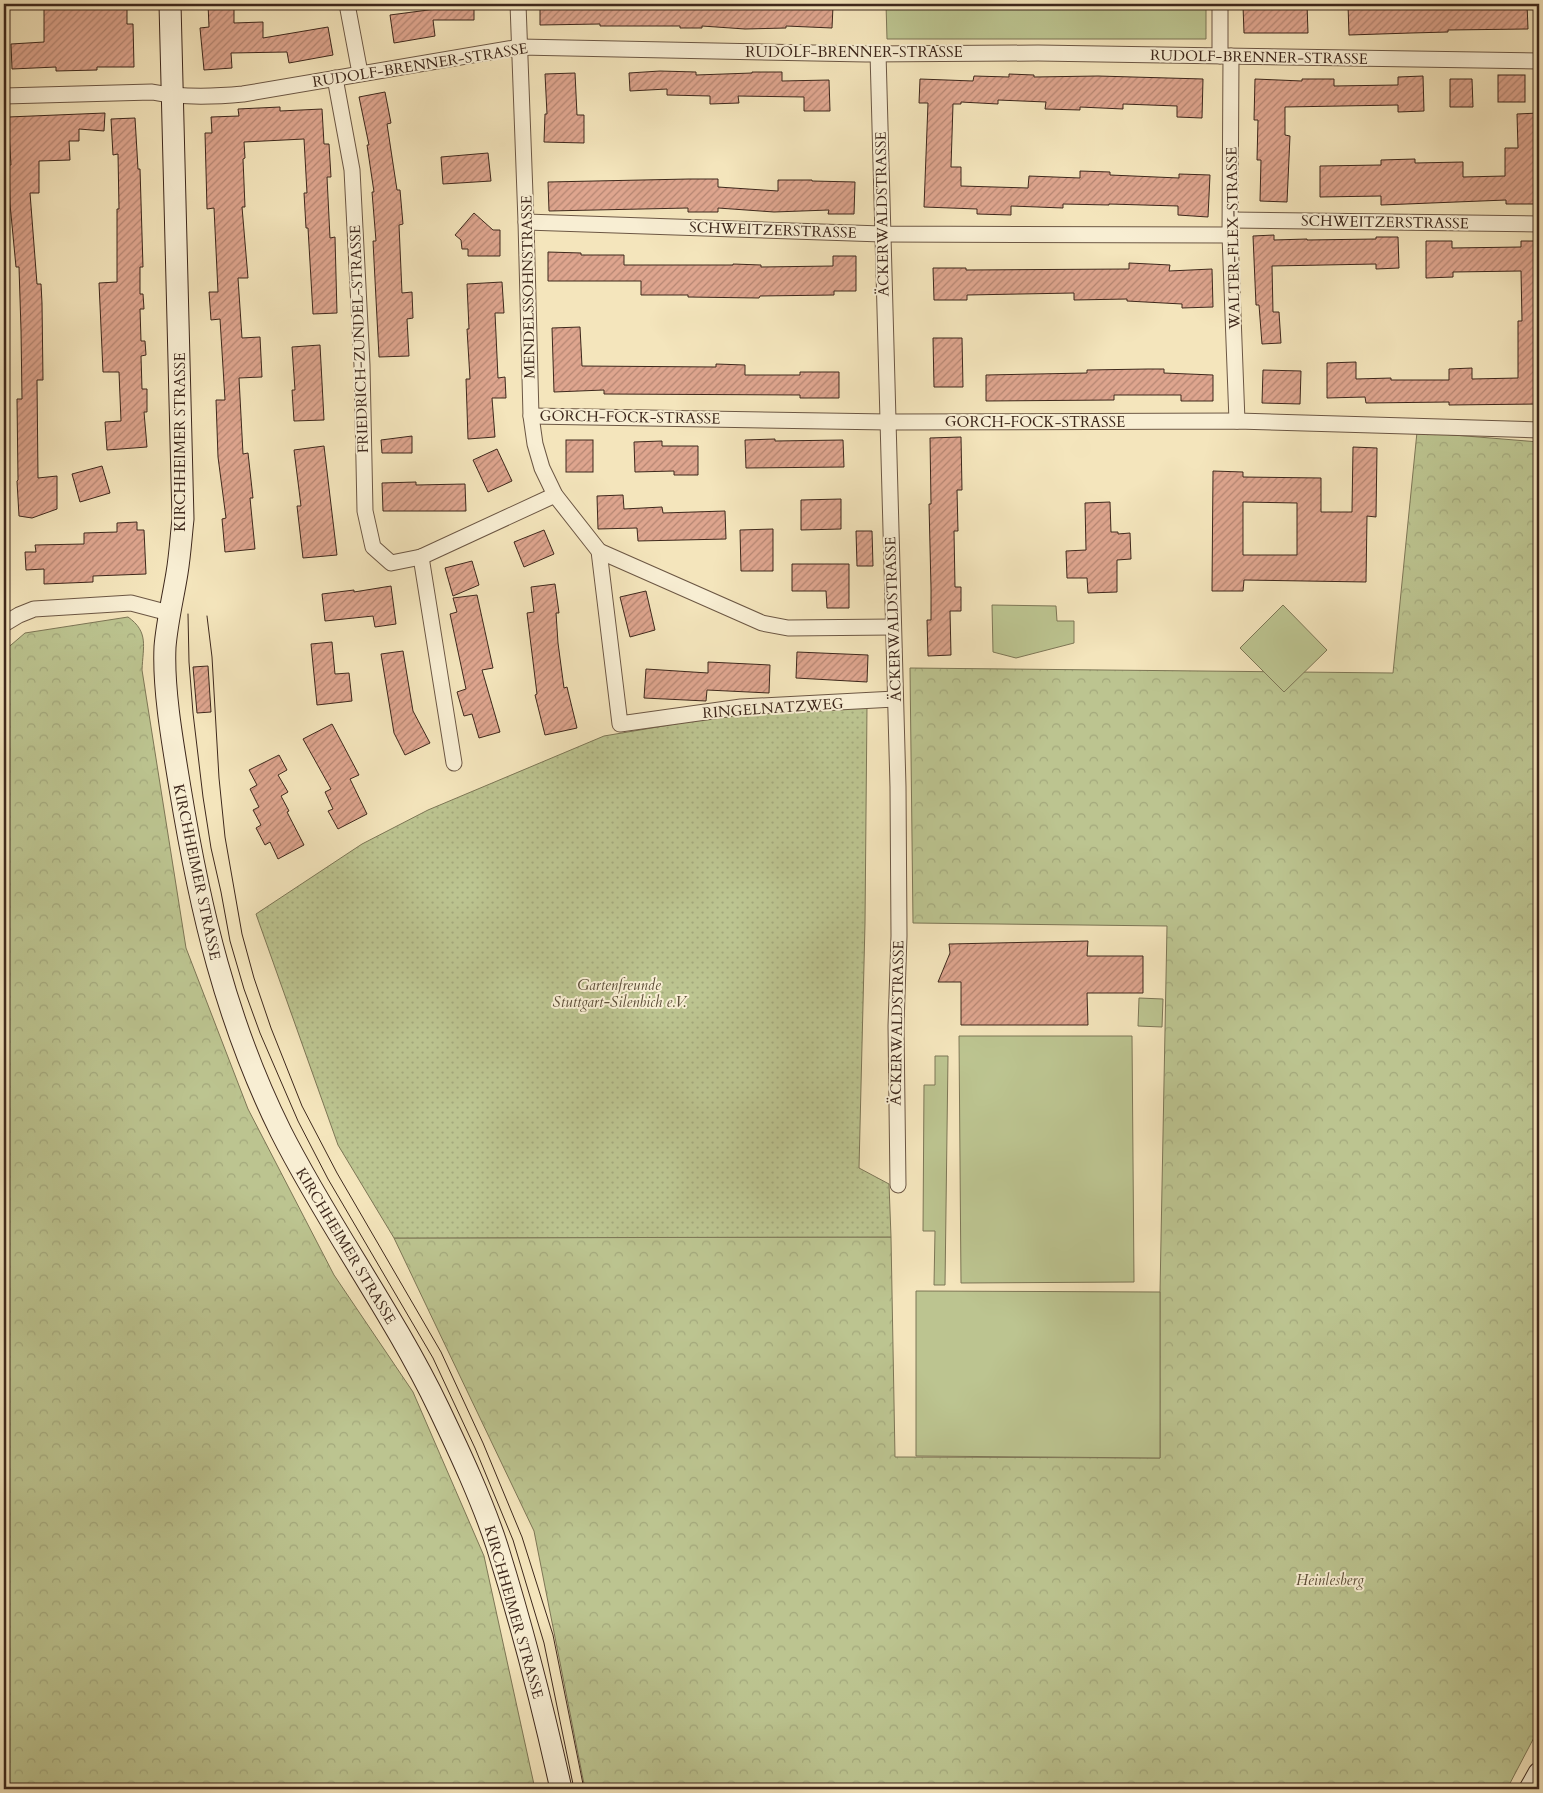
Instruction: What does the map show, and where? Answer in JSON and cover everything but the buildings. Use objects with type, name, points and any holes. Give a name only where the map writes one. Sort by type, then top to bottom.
[{"type":"main road","name":"KIRCHHEIMER STRASSE","points":[[170,4],[184,519],[177,574],[169,613],[165,646],[165,675],[182,800],[200,900],[216,964],[236,1024],[280,1131],[335,1230],[416,1364],[439,1409],[471,1480],[496,1544],[531,1664],[561,1789]]},
{"type":"main road","points":[[1530,1789],[1539,1774]]},
{"type":"street","points":[[346,4],[360,73]]},
{"type":"street","name":"MENDELSSOHNSTRASSE","points":[[518,4],[531,416],[535,444],[542,468],[555,495],[599,550],[762,623],[788,628],[893,627]]},
{"type":"street","name":"WALTER-FLEX-STRASSE","points":[[1220,4],[1226,56],[1237,421]]},
{"type":"street","name":"RUDOLF-BRENNER-STRASSE","points":[[4,96],[152,92],[172,96],[206,97],[243,94],[360,73],[520,48],[878,53],[1038,53],[1539,61]]},
{"type":"street","name":"ÄCKERWALDSTRASSE","points":[[878,53],[895,698],[899,936],[896,1026],[898,1185]]},
{"type":"street","name":"FRIEDRICH-ZUNDEL-STRASSE","points":[[335,78],[352,170],[362,365],[365,511],[372,547],[391,562],[421,557],[555,495]]},
{"type":"street","name":"SCHWEITZERSTRASSE","points":[[526,222],[882,234],[1539,224]]},
{"type":"street","name":"GORCH-FOCK-STRASSE","points":[[531,416],[888,422],[1237,421],[1539,430]]},
{"type":"street","name":"RINGELNATZWEG","points":[[599,550],[620,724],[741,707],[895,698]]},
{"type":"street","points":[[421,557],[454,763]]},
{"type":"street","points":[[4,624],[34,609],[131,602],[169,613]]},
{"type":"green space","points":[[886,4],[1206,4],[1206,39],[887,39]]},
{"type":"green space","name":"Heinlesberg","points":[[1417,432],[1539,442],[1539,1728],[1507,1789],[585,1789],[534,1531],[394,1238],[891,1237],[895,1457],[1160,1458],[1160,1292],[1167,926],[913,923],[910,668],[1393,673]]},
{"type":"green space","points":[[992,605],[1056,606],[1057,621],[1074,621],[1074,643],[1016,658],[993,652]]},
{"type":"green space","points":[[1283,605],[1327,650],[1284,692],[1240,648]]},
{"type":"green space","points":[[128,617],[135,623],[142,634],[144,647],[142,670],[186,948],[248,1109],[334,1275],[413,1392],[484,1556],[535,1789],[4,1789],[4,651],[25,633]]},
{"type":"green space","name":"Gartenfreunde Stuttgart-Silenbich e.V.","points":[[867,706],[865,923],[859,1168],[889,1184],[891,1237],[394,1238],[338,1145],[256,914],[362,844],[428,810],[604,736],[741,713]]},
{"type":"green space","points":[[1139,998],[1163,999],[1162,1027],[1138,1026]]},
{"type":"green space","points":[[959,1036],[1132,1036],[1134,1282],[961,1283]]},
{"type":"green space","points":[[935,1056],[948,1056],[945,1285],[934,1285],[935,1231],[923,1231],[924,1085],[935,1085]]},
{"type":"green space","points":[[916,1291],[1160,1292],[1160,1458],[916,1456]]},
{"type":"tram line","points":[[188,614],[193,713],[203,797],[211,848],[230,941],[244,989],[260,1033],[298,1121],[328,1179],[433,1358],[475,1448],[513,1540],[544,1643],[574,1789]]},
{"type":"tram line","points":[[207,616],[212,657],[219,778],[225,837],[242,934],[254,978],[271,1028],[302,1106],[337,1173],[441,1352],[483,1443],[522,1537],[553,1635],[584,1789]]}]
